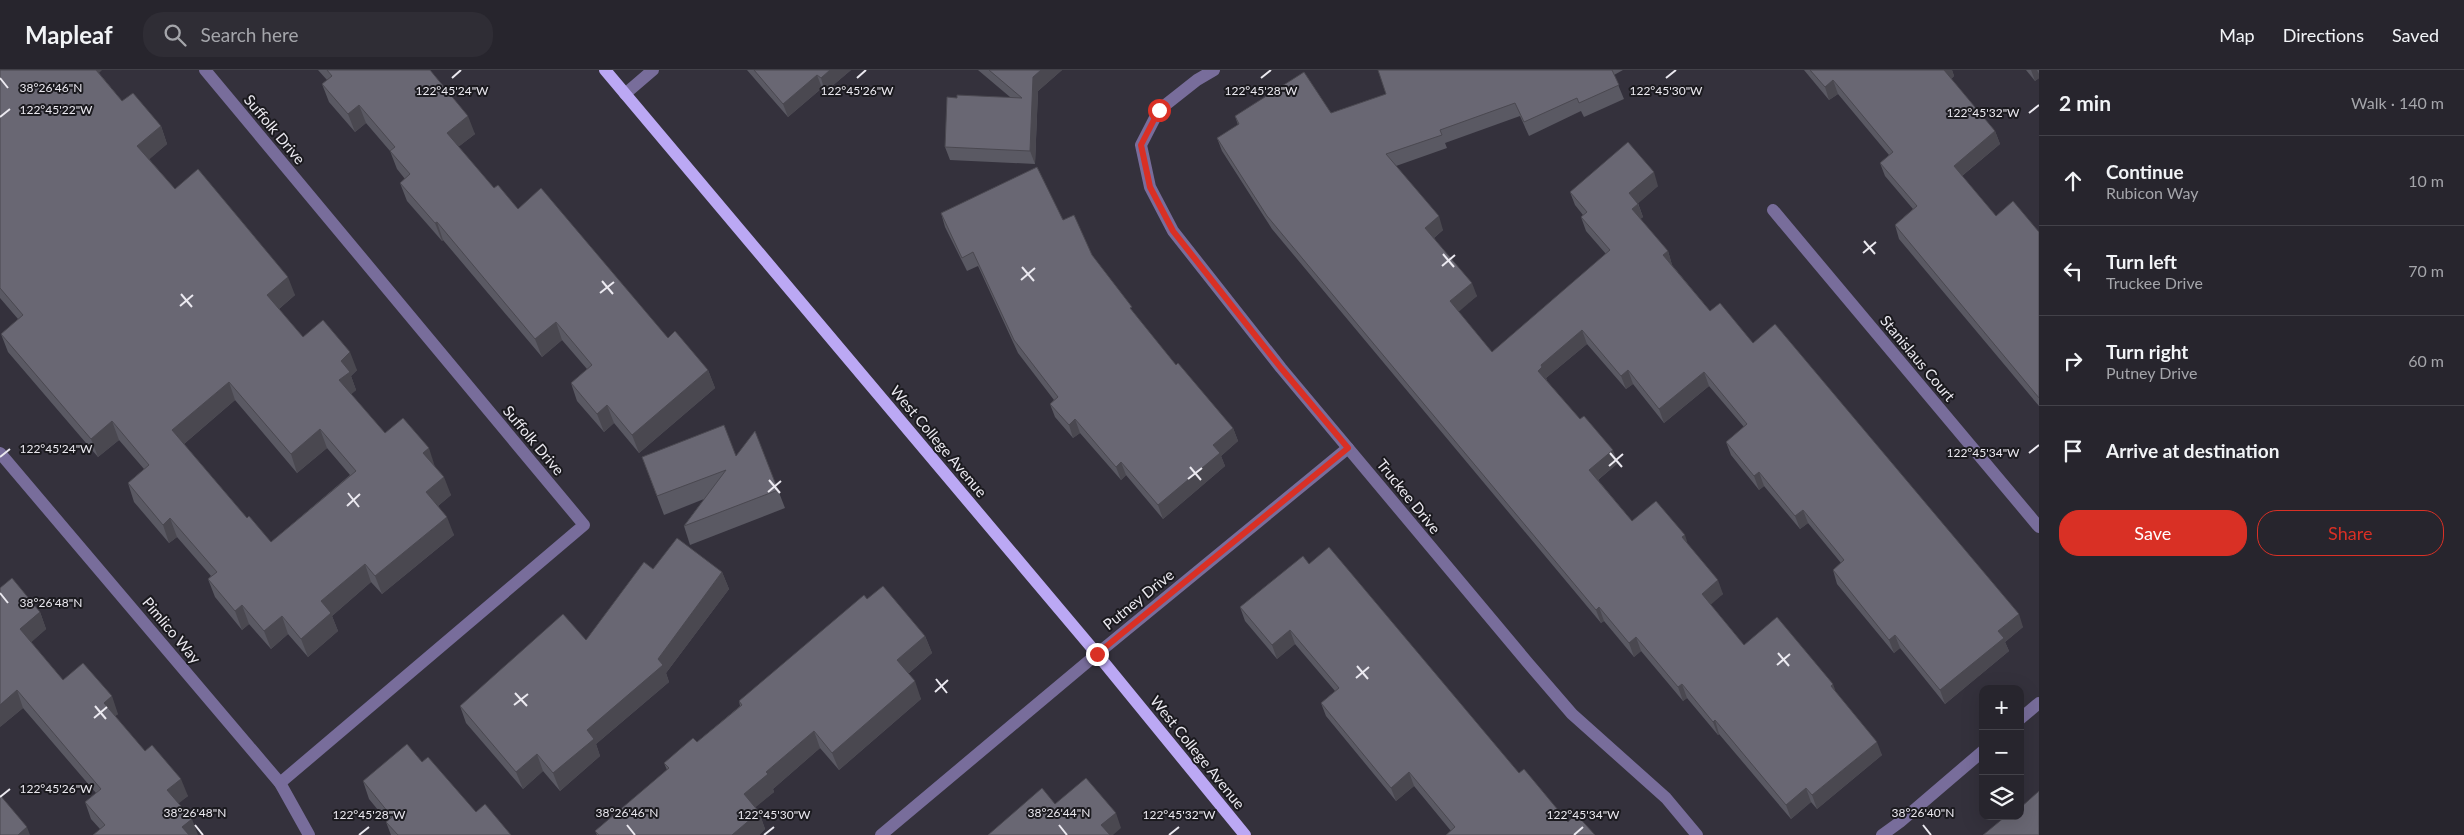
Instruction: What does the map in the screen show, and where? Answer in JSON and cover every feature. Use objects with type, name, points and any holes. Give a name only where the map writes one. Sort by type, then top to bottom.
[{"type":"main road","name":"West College Avenue","points":[[605,70],[1097,654],[1245,835]]},
{"type":"street","name":"Suffolk Drive","points":[[205,70],[584,525],[280,783]]},
{"type":"street","points":[[625,94],[653,70]]},
{"type":"street","name":"Truckee Drive","points":[[1214,70],[1197,80],[1159,110],[1141,145],[1150,187],[1173,231],[1281,368],[1472,599],[1572,714],[1666,798],[1697,835]]},
{"type":"street","name":"Stanislaus Court","points":[[1773,210],[2039,526]]},
{"type":"street","name":"Putney Drive","points":[[881,835],[1097,654],[1348,448]]},
{"type":"street","name":"Pimlico Way","points":[[0,453],[280,783],[309,835]]},
{"type":"street","points":[[2024,716],[2039,703]]},
{"type":"street","points":[[1882,835],[1900,822],[1979,754]]},
{"type":"building","points":[[0,70],[96,70],[122,101],[133,93],[161,126],[137,146],[175,189],[198,169],[288,277],[267,295],[303,337],[323,320],[350,352],[341,361],[350,372],[339,380],[385,433],[403,418],[429,448],[423,453],[444,477],[426,492],[447,517],[375,576],[365,564],[321,601],[331,613],[301,639],[282,616],[264,631],[242,605],[235,611],[208,579],[217,572],[170,518],[163,525],[128,483],[149,465],[112,421],[91,439],[1,334],[23,315],[0,288]],"holes":[[[229,382],[291,454],[320,429],[356,471],[271,542],[249,516],[247,518],[172,430]]]},
{"type":"building","points":[[327,70],[430,70],[468,116],[447,133],[494,188],[498,185],[518,209],[541,188],[668,338],[675,331],[708,370],[632,435],[607,405],[597,414],[571,383],[592,365],[556,322],[535,339],[437,222],[435,223],[400,183],[410,174],[390,151],[395,147],[359,105],[348,114],[322,84],[332,76]]},
{"type":"building","points":[[754,70],[830,70],[821,78],[817,75],[783,104]]},
{"type":"building","points":[[989,70],[1041,70],[1033,77],[1030,151],[945,147],[947,97],[957,98],[957,95],[1022,98]]},
{"type":"building","points":[[1378,70],[1612,70],[1619,85],[1579,103],[1577,98],[1524,122],[1515,103],[1440,130],[1442,135],[1386,154],[1439,216],[1425,228],[1472,283],[1450,301],[1492,352],[1610,250],[1581,217],[1587,212],[1570,192],[1628,142],[1654,172],[1629,193],[1638,204],[1632,209],[1668,251],[1663,255],[1710,311],[1720,303],[1753,343],[1775,324],[2019,614],[1998,631],[2004,638],[1940,690],[1895,635],[1889,640],[1833,570],[1844,560],[1803,510],[1795,516],[1759,472],[1754,476],[1726,442],[1747,424],[1704,372],[1659,409],[1628,370],[1621,376],[1582,330],[1541,365],[1542,367],[1538,371],[1580,419],[1584,416],[1613,450],[1589,470],[1632,521],[1656,501],[1685,535],[1682,537],[1718,580],[1702,594],[1744,645],[1777,617],[1833,684],[1831,686],[1877,742],[1812,795],[1806,788],[1786,805],[1715,720],[1713,722],[1682,684],[1678,687],[1636,637],[1629,643],[1599,607],[1596,610],[1267,216],[1217,138],[1239,124],[1235,116],[1304,72],[1331,113],[1386,94]]},
{"type":"building","points":[[1810,70],[1944,70],[1995,131],[1954,166],[1996,216],[2013,201],[2039,232],[2039,398],[1895,225],[1917,206],[1880,163],[1893,152],[1833,80],[1825,87]]},
{"type":"building","points":[[1037,167],[1063,220],[1074,215],[1092,255],[1132,307],[1130,308],[1176,365],[1178,363],[1233,428],[1213,445],[1220,453],[1158,505],[1121,462],[1116,467],[1075,419],[1069,425],[1050,404],[1058,397],[1014,340],[973,252],[962,258],[941,213]]},
{"type":"building","points":[[724,425],[736,456],[755,431],[778,490],[684,526],[726,470],[657,496],[642,457]]},
{"type":"building","points":[[677,538],[722,572],[658,659],[663,665],[587,730],[594,739],[553,773],[537,754],[516,772],[460,706],[563,614],[586,640],[644,562],[653,569]]},
{"type":"building","points":[[1329,547],[1519,773],[1524,769],[1568,822],[1576,814],[1595,835],[1446,835],[1455,827],[1409,772],[1391,788],[1321,703],[1339,688],[1290,630],[1272,645],[1240,607],[1303,556],[1309,564]]},
{"type":"building","points":[[12,578],[40,612],[20,629],[63,680],[83,663],[112,696],[104,703],[145,751],[152,745],[181,779],[167,790],[192,819],[182,827],[189,835],[93,835],[105,825],[85,802],[101,789],[17,690],[0,705],[0,588]]},
{"type":"building","points":[[883,586],[925,636],[897,660],[915,681],[832,753],[814,731],[766,772],[768,774],[744,794],[759,812],[732,835],[599,835],[595,831],[669,768],[664,763],[693,738],[697,742],[742,705],[739,701],[864,595],[867,599]]},
{"type":"building","points":[[407,744],[422,762],[428,757],[476,812],[485,804],[511,835],[398,835],[386,822],[392,817],[363,781]]},
{"type":"building","points":[[1086,778],[1116,813],[1101,825],[1110,835],[988,835],[1042,788],[1055,804]]},
{"type":"building","points":[[2039,791],[2039,835],[1983,835],[2001,820],[2024,820],[2024,804]]},
{"type":"building","points":[[0,795],[27,827],[18,835],[0,835]]},
{"type":"route","points":[[1097,654],[1348,448],[1281,368],[1173,231],[1150,187],[1141,145],[1159,110]]}]
